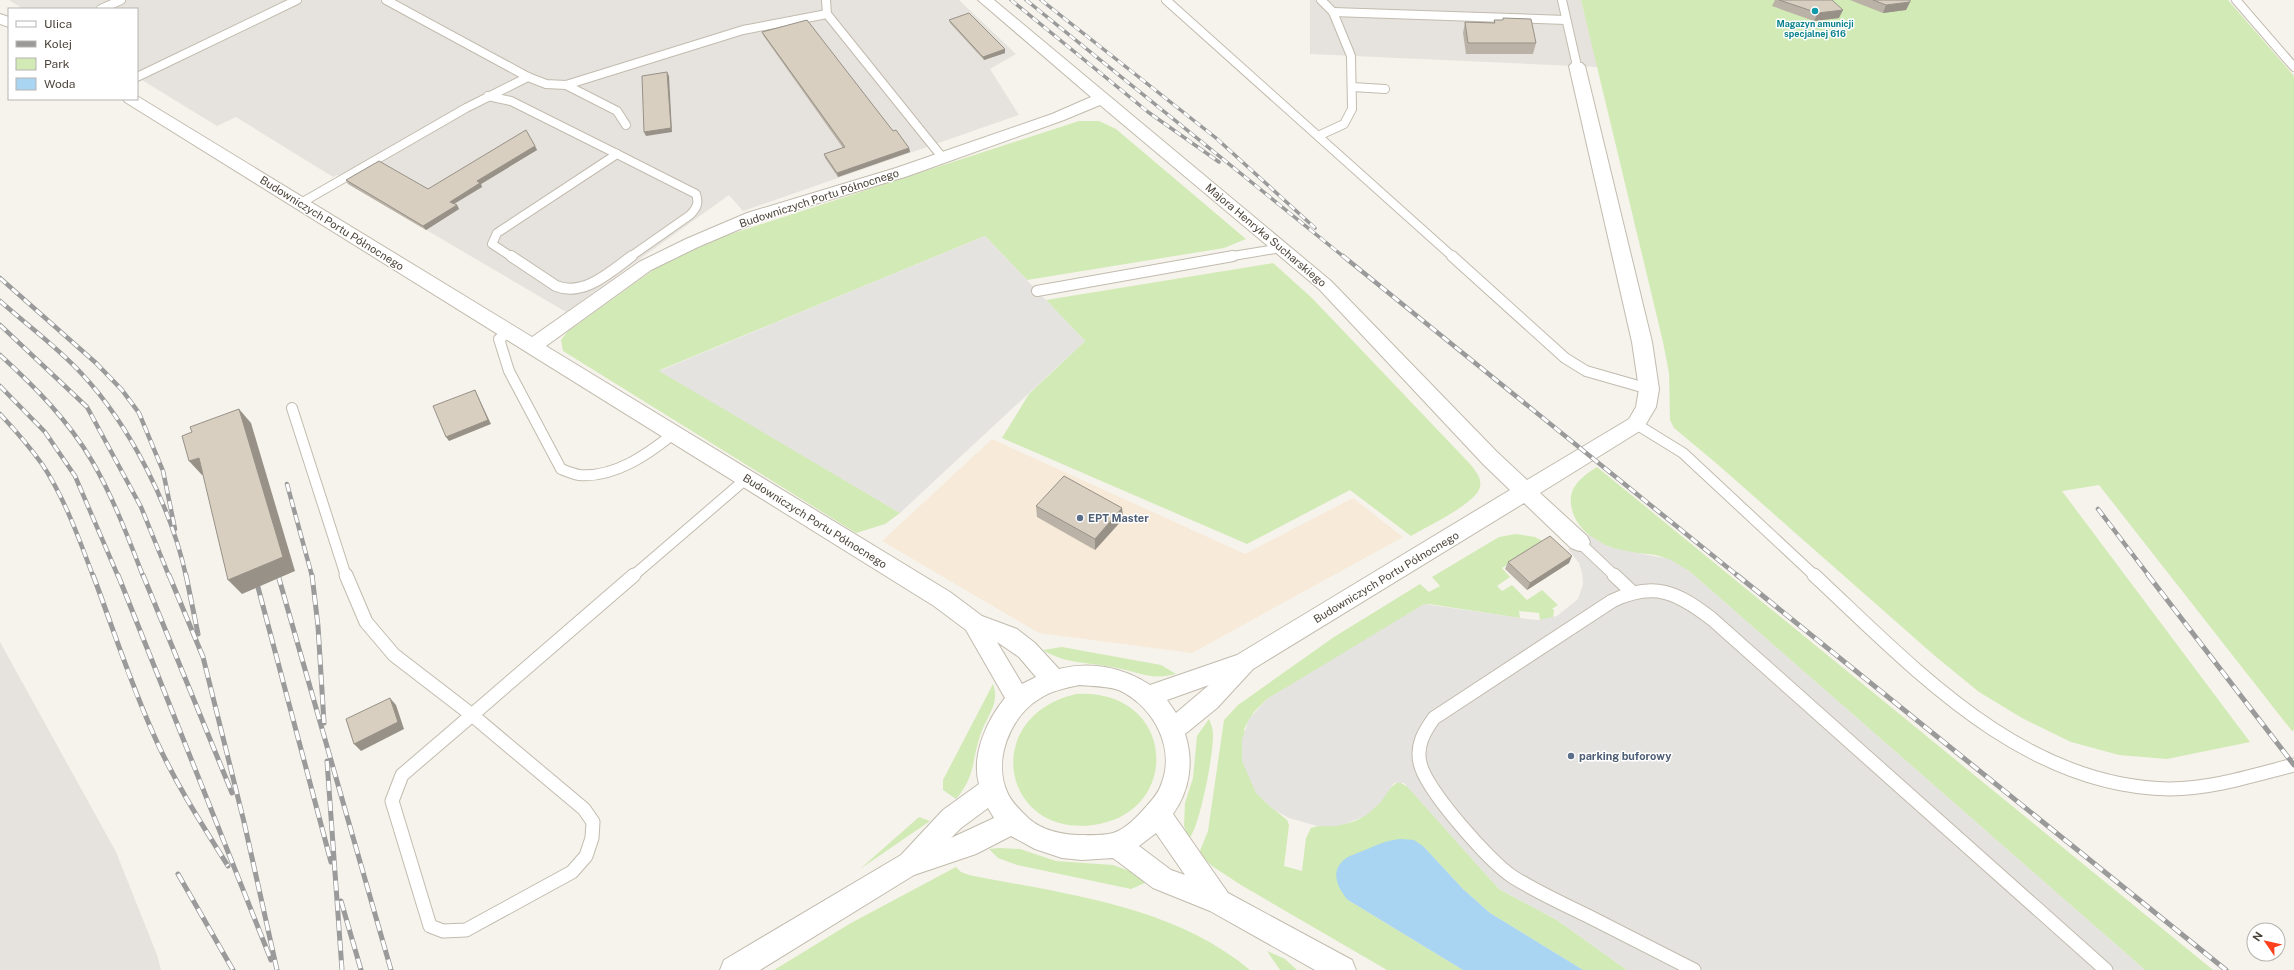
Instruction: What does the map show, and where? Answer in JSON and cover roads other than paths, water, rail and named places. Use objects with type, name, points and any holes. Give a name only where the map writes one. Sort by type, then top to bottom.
[{"type":"street","name":"Majora Henryka Sucharskiego","points":[[985,0],[1325,285],[1526,493]]},
{"type":"street","points":[[1577,66],[1642,342],[1649,389],[1646,407],[1636,424]]},
{"type":"street","name":"Budowniczych Portu Północnego","points":[[533,346],[645,266],[692,243],[753,217],[902,172],[1058,117],[1102,98]]},
{"type":"street","name":"Budowniczych Portu Północnego","points":[[133,100],[942,599],[974,623],[1009,636],[1027,650],[1054,680]]},
{"type":"street","name":"Budowniczych Portu Północnego","points":[[1147,696],[1246,662],[1526,493],[1636,424]]},
{"type":"street","points":[[1526,493],[1579,542]]},
{"type":"street","name":"Budowniczych Portu Północnego","points":[[974,623],[1019,700]]},
{"type":"street","name":"Budowniczych Portu Północnego","points":[[1172,728],[1209,701],[1246,662]]},
{"type":"street","points":[[1079,675],[1104,676],[1128,684],[1147,696],[1163,711],[1172,728],[1178,750],[1177,774],[1169,797],[1158,814],[1142,828],[1116,845],[1078,848],[1054,845],[1032,836],[1013,822],[1001,806],[993,789],[989,765],[992,741],[1003,719],[1019,700],[1035,689],[1054,680],[1079,675]]},
{"type":"street","points":[[907,865],[952,818],[993,789]]},
{"type":"street","points":[[1158,814],[1219,902]]},
{"type":"street","points":[[734,970],[907,865],[967,845],[1013,822]]},
{"type":"street","points":[[1116,845],[1162,879],[1219,902],[1342,970]]},
{"type":"lane","points":[[103,8],[121,0]]},
{"type":"lane","points":[[138,77],[297,0]]},
{"type":"lane","points":[[386,0],[528,77],[546,84],[566,85],[743,30],[827,14]]},
{"type":"lane","points":[[826,0],[827,14],[942,157]]},
{"type":"lane","points":[[1166,0],[1565,358],[1586,371],[1649,389]]},
{"type":"lane","points":[[1318,136],[1344,124],[1352,110],[1351,56],[1333,12],[1322,0]]},
{"type":"lane","points":[[1562,0],[1577,66]]},
{"type":"lane","points":[[2236,0],[2294,67]]},
{"type":"lane","points":[[1333,12],[1566,20]]},
{"type":"lane","points":[[300,203],[488,96],[528,77]]},
{"type":"lane","points":[[566,85],[617,111],[626,125]]},
{"type":"lane","points":[[1352,87],[1385,89]]},
{"type":"lane","points":[[488,96],[511,100],[696,194],[699,202],[698,208],[690,215],[597,281],[577,288],[564,289],[556,286],[492,244],[497,233],[617,154]]},
{"type":"lane","points":[[1037,291],[1281,248]]},
{"type":"lane","points":[[509,332],[499,339],[509,371],[561,469],[578,476],[605,473],[646,456],[673,434]]},
{"type":"lane","points":[[292,408],[347,579],[366,622],[394,655],[471,716],[584,809],[593,822],[592,838],[586,856],[572,872],[466,930],[443,931],[430,926],[392,801],[402,776],[471,716],[747,478]]},
{"type":"lane","points":[[1636,424],[1683,453],[1925,678],[1962,709],[2014,742],[2050,761],[2092,779],[2132,787],[2177,788],[2220,782],[2294,765]]},
{"type":"lane","points":[[1579,542],[1631,591]]},
{"type":"lane","points":[[1694,970],[1532,887],[1505,871],[1436,794],[1422,773],[1419,763],[1419,744],[1426,727],[1434,718],[1582,620],[1631,591],[1650,589],[1662,590],[1687,600],[1699,608],[2106,970]]},
{"type":"water","points":[[1401,839],[1414,840],[1424,847],[1463,889],[1490,913],[1583,970],[1463,970],[1348,900],[1338,885],[1336,874],[1340,864],[1349,856],[1374,846]]},
{"type":"railway","points":[[1011,0],[1148,112],[1219,162]]},
{"type":"railway","points":[[1026,0],[1344,257]]},
{"type":"railway","points":[[1041,0],[1216,138],[1315,228]]},
{"type":"railway","points":[[1343,256],[1738,576]]},
{"type":"railway","points":[[0,278],[96,363],[122,390],[139,413],[163,471],[175,529]]},
{"type":"railway","points":[[0,301],[72,363],[99,394],[116,417],[132,442],[159,495],[170,522],[186,576]]},
{"type":"railway","points":[[0,325],[87,407],[141,507],[169,576]]},
{"type":"railway","points":[[0,355],[26,379],[62,418],[83,446],[100,475],[113,503],[143,576]]},
{"type":"railway","points":[[0,386],[45,432],[75,476],[118,576]]},
{"type":"railway","points":[[0,414],[32,451],[50,477],[70,518],[93,576]]},
{"type":"railway","points":[[287,484],[312,576]]},
{"type":"railway","points":[[2098,509],[2149,576]]},
{"type":"railway","points":[[276,567],[279,576]]},
{"type":"railway","points":[[93,575],[131,680],[157,742],[182,790],[228,866]]},
{"type":"railway","points":[[118,575],[271,960]]},
{"type":"railway","points":[[143,575],[232,793]]},
{"type":"railway","points":[[169,575],[203,657],[244,822],[277,970]]},
{"type":"railway","points":[[186,575],[198,634]]},
{"type":"railway","points":[[278,575],[391,970]]},
{"type":"railway","points":[[312,575],[318,626],[324,723]]},
{"type":"railway","points":[[1737,575],[2226,970]]},
{"type":"railway","points":[[2148,575],[2294,765]]},
{"type":"railway","points":[[255,576],[331,862]]},
{"type":"railway","points":[[327,761],[342,970]]},
{"type":"railway","points":[[178,874],[233,970]]},
{"type":"railway","points":[[341,901],[361,970]]},
{"type":"place","name":"Magazyn amunicji specjalnej 616","points":[[1815,11]]},
{"type":"place","name":"EPT Master","points":[[1080,518]]},
{"type":"place","name":"parking buforowy","points":[[1571,756]]}]
